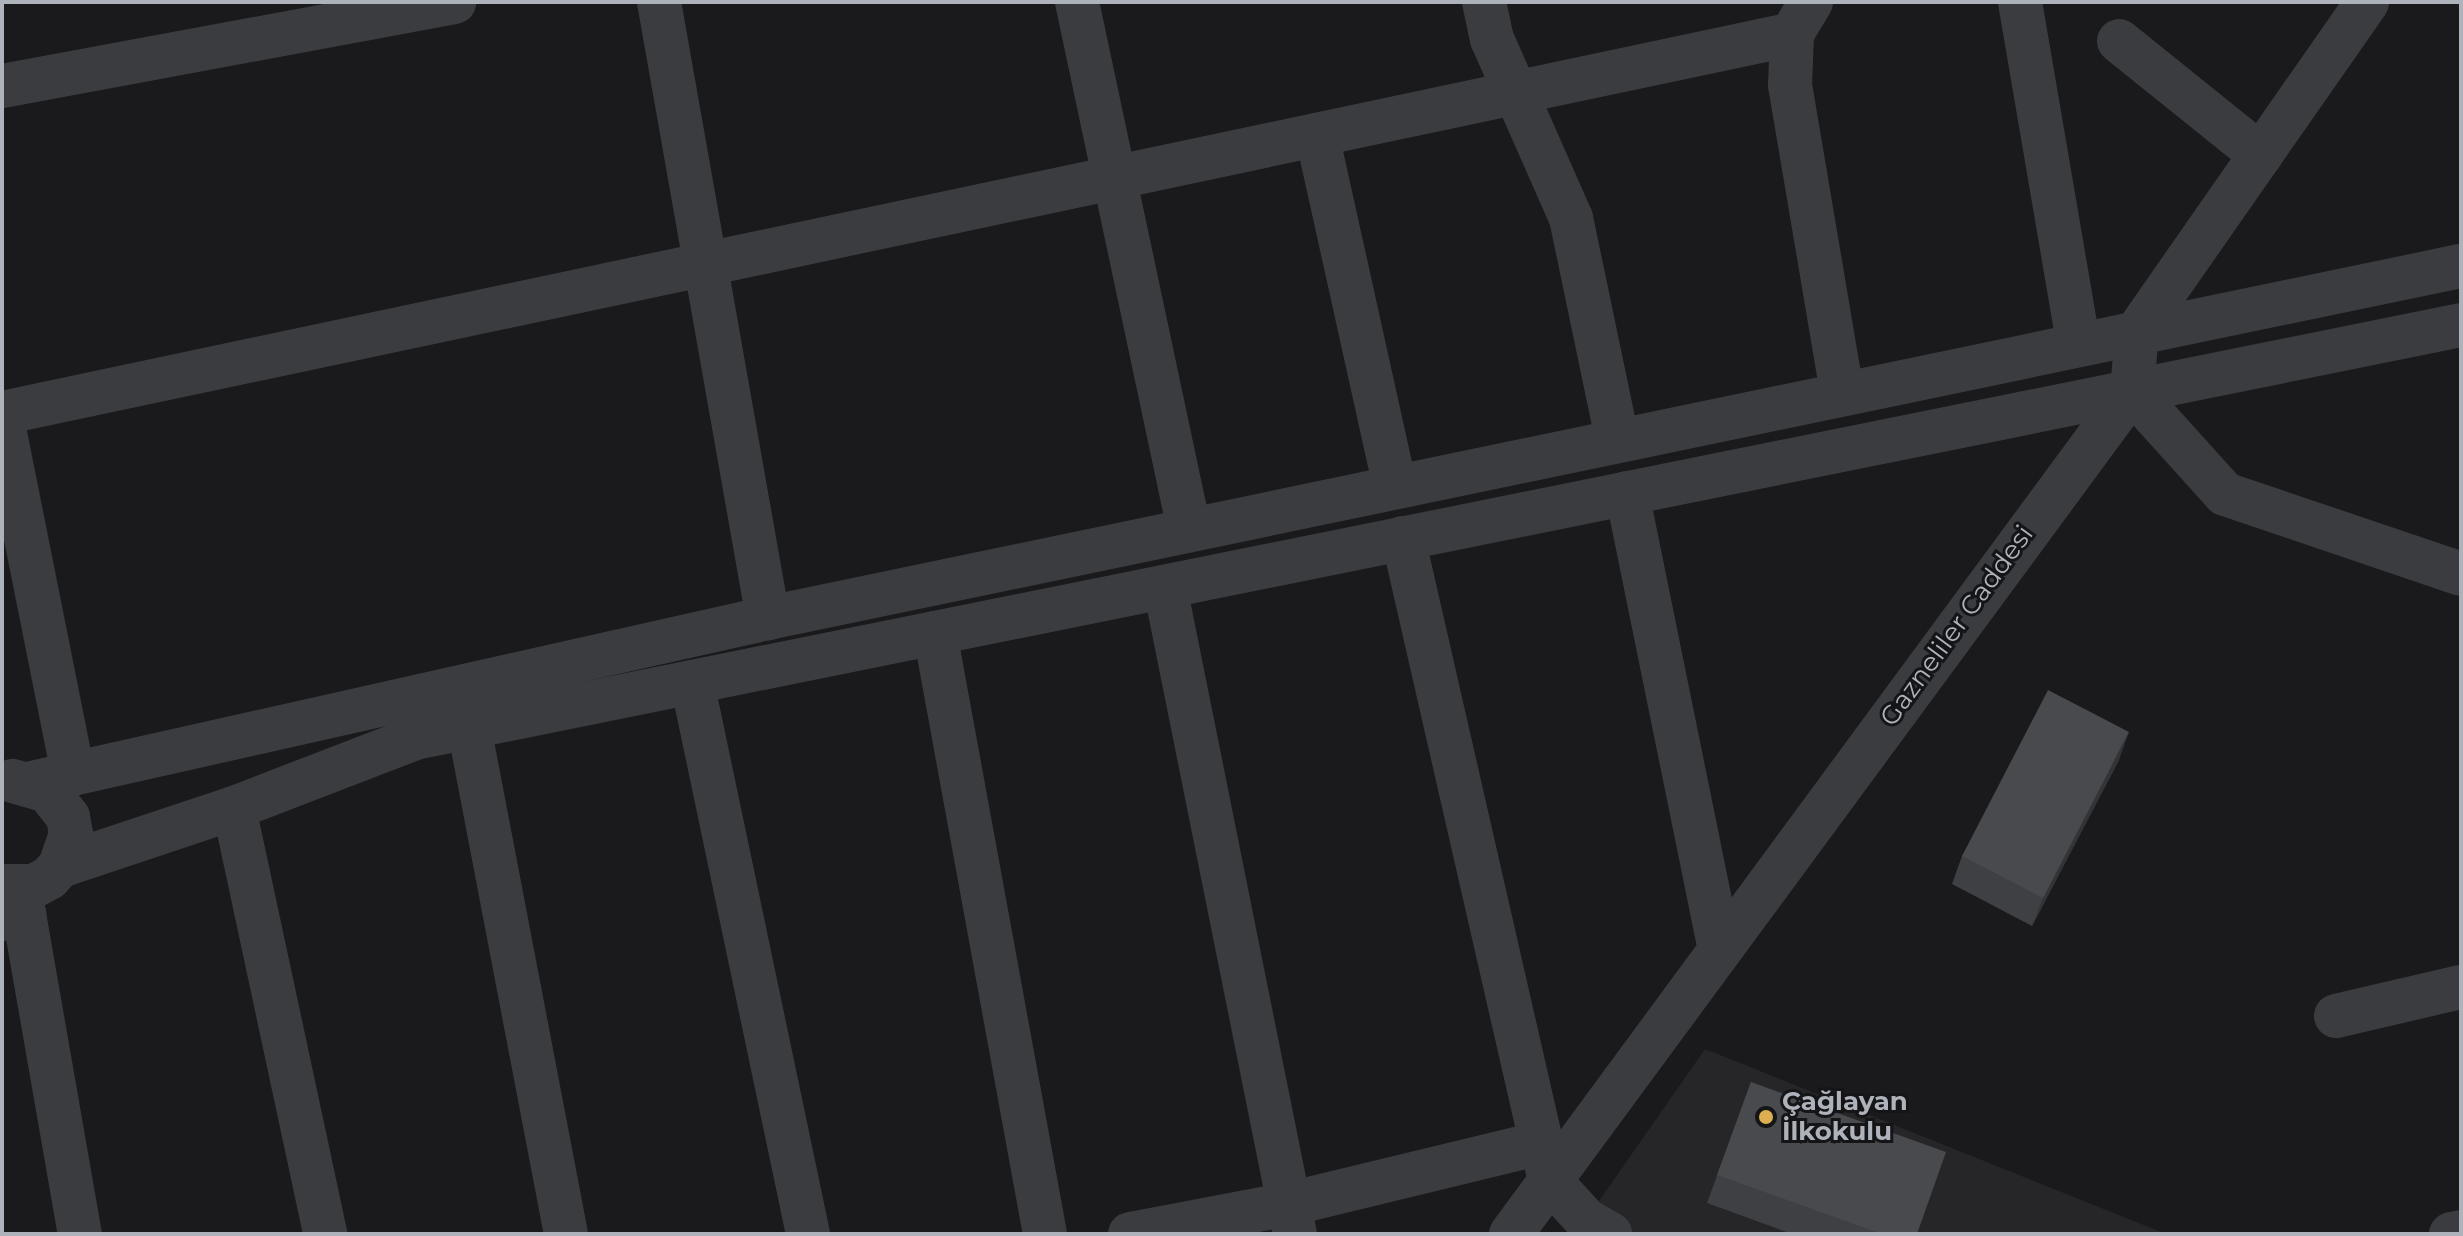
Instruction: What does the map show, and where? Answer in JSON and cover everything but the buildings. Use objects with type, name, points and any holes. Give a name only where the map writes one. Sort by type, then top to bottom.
[{"type":"street","points":[[2,86],[454,2]]},
{"type":"street","points":[[659,2],[768,618]]},
{"type":"street","points":[[1077,2],[1189,529]]},
{"type":"street","points":[[1484,2],[1492,39],[1571,218],[1617,439]]},
{"type":"street","points":[[2020,2],[2078,343]]},
{"type":"street","points":[[2367,2],[2137,332],[2132,391],[2225,494],[2461,574]]},
{"type":"street","points":[[54,872],[71,834],[68,817],[36,780],[2,416],[1518,93],[1801,18],[1790,85],[1842,392]]},
{"type":"street","points":[[2119,41],[2261,155]]},
{"type":"street","points":[[1317,135],[1395,486]]},
{"type":"street","points":[[36,780],[768,618],[1842,392],[2461,266]]},
{"type":"street","points":[[80,1234],[8,913],[54,872],[234,808],[415,738],[2461,325]]},
{"type":"street","name":"Gazneliler Caddesi","points":[[1511,1234],[1546,1162],[1720,950],[2132,391]]},
{"type":"street","points":[[1627,493],[1720,950]]},
{"type":"street","points":[[1403,538],[1546,1162],[1586,1220],[1610,1234]]},
{"type":"street","points":[[1165,587],[1292,1219]]},
{"type":"street","points":[[935,633],[1045,1234]]},
{"type":"street","points":[[692,682],[808,1234]]},
{"type":"street","points":[[469,727],[566,1234]]},
{"type":"street","points":[[234,808],[325,1234]]},
{"type":"street","points":[[2336,1016],[2461,987]]},
{"type":"street","points":[[1130,1234],[1292,1219],[1546,1162]]},
{"type":"street","points":[[2451,1234],[2461,1232]]},
{"type":"shaded area","name":"Çağlayan İlkokulu","points":[[1705,1049],[2166,1234],[1576,1234]]},
{"type":"place","name":"Çağlayan İlkokulu","points":[[1766,1117]]}]
